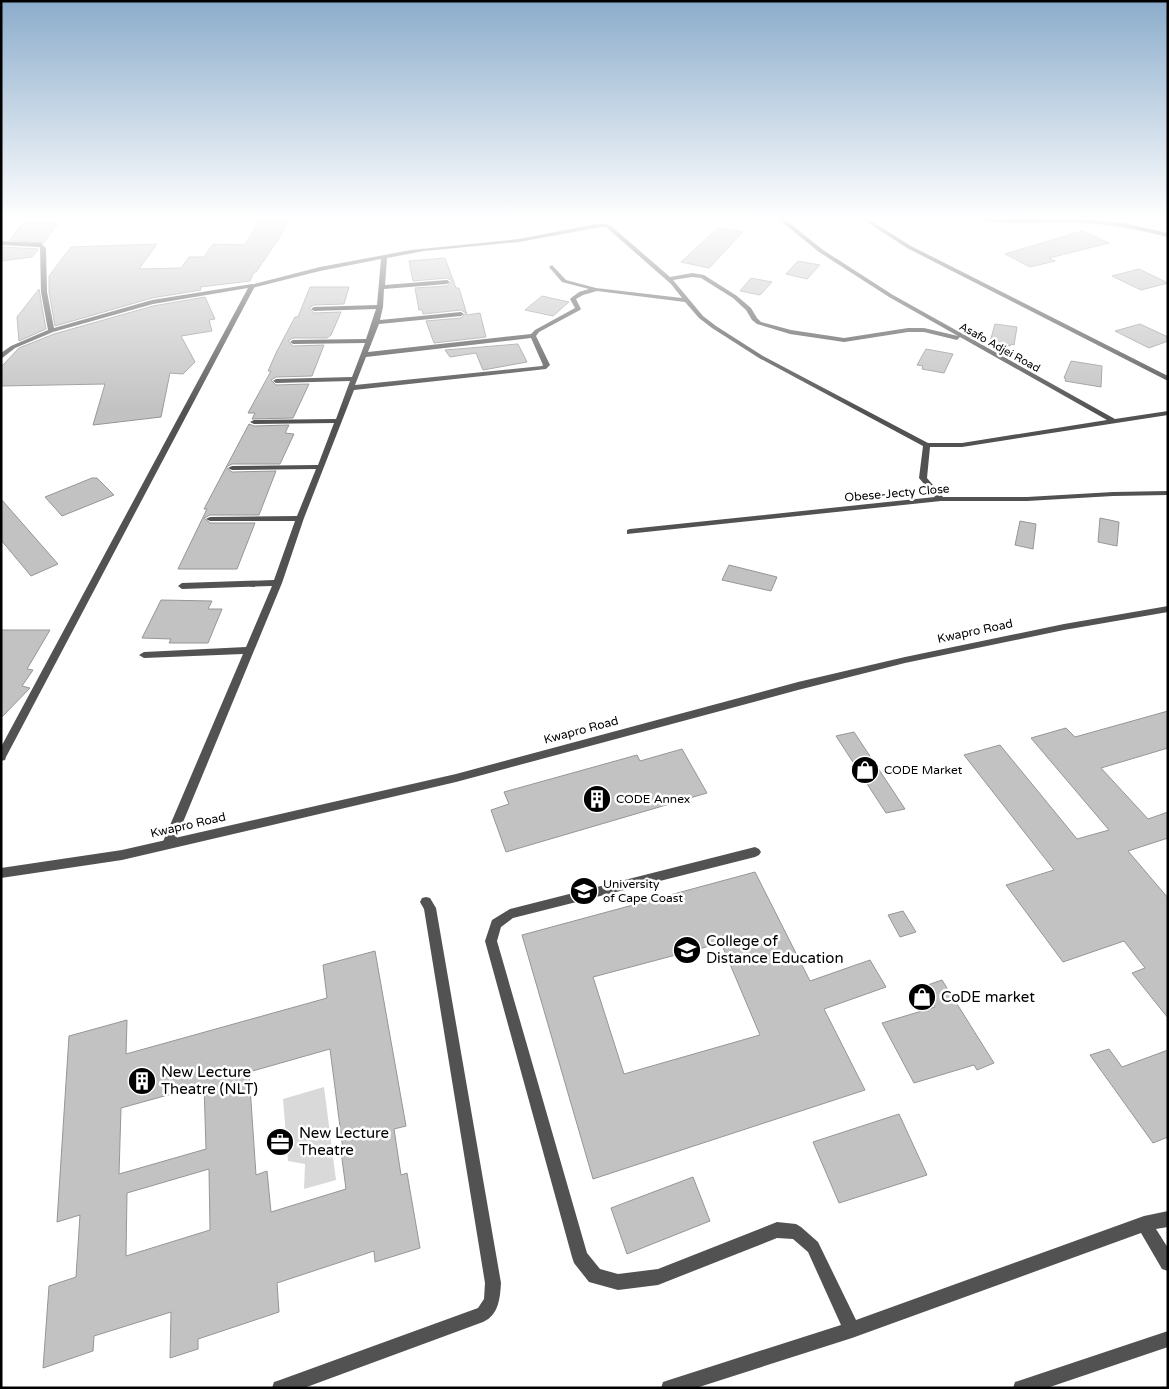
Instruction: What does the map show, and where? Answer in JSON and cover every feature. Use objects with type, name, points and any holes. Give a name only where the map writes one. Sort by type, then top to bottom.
[{"type":"street","points":[[44,282],[52,331]]},
{"type":"street","points":[[1,357],[13,347],[52,331],[160,300],[269,282]]},
{"type":"street","points":[[168,844],[278,583],[300,518],[376,322],[380,307],[382,282]]},
{"type":"street","points":[[382,286],[447,282]]},
{"type":"street","points":[[567,282],[597,289],[687,300]]},
{"type":"street","points":[[671,282],[707,322],[761,357],[927,445],[962,445],[1168,413]]},
{"type":"street","points":[[711,282],[735,297],[749,309],[754,319],[760,323],[790,332],[844,340],[864,338],[893,330],[924,330],[969,341]]},
{"type":"street","name":"Asafo Adjei Road","points":[[869,282],[969,341],[1115,422]]},
{"type":"street","points":[[977,282],[1168,379]]},
{"type":"street","points":[[1,757],[252,286]]},
{"type":"street","points":[[364,355],[533,336],[537,331],[578,309],[574,299],[576,296],[597,289]]},
{"type":"street","points":[[314,309],[380,307]]},
{"type":"street","points":[[376,322],[460,314]]},
{"type":"street","points":[[350,388],[544,368],[547,365],[546,360],[533,336]]},
{"type":"street","points":[[293,342],[369,341]]},
{"type":"street","points":[[276,381],[354,379]]},
{"type":"street","points":[[254,422],[337,421]]},
{"type":"street","points":[[927,445],[923,478],[941,499]]},
{"type":"street","points":[[232,468],[321,467]]},
{"type":"street","name":"Obese-Jecty Close","points":[[630,532],[941,499],[1027,499],[1168,493]]},
{"type":"street","points":[[210,518],[300,518]]},
{"type":"street","points":[[182,586],[278,583]]},
{"type":"street","name":"Kwapro Road","points":[[1,873],[122,855],[456,778],[798,686],[905,660],[1064,627],[1168,608]]},
{"type":"street","points":[[144,655],[251,650]]},
{"type":"street","points":[[755,852],[510,914],[496,924],[492,941],[580,1257],[595,1276],[618,1282],[658,1278],[777,1230],[796,1232],[813,1247],[852,1330]]},
{"type":"street","points":[[280,1388],[483,1314],[492,1302],[489,1264],[430,908],[426,902]]},
{"type":"street","points":[[669,1388],[852,1330],[1144,1224],[1168,1219]]},
{"type":"street","points":[[1144,1224],[1168,1263]]},
{"type":"street","points":[[1022,1388],[1168,1339]]},
{"type":"shaded area","points":[[324,1087],[336,1180],[304,1189],[305,1164],[288,1161],[283,1099]]},
{"type":"building","points":[[49,282],[243,282],[200,287],[201,290],[152,298],[55,326]]},
{"type":"building","points":[[454,282],[456,288],[459,288],[467,315],[480,313],[486,337],[434,343],[426,321],[461,318],[466,313],[461,310],[423,314],[422,310],[419,310],[415,288],[447,286]]},
{"type":"building","points":[[748,282],[772,282],[760,295],[740,291]]},
{"type":"building","points":[[1124,282],[1168,283],[1141,290]]},
{"type":"building","points":[[310,287],[349,287],[344,304],[314,305],[309,308],[314,313],[341,312],[331,335],[327,338],[293,338],[288,341],[293,346],[324,345],[312,376],[276,377],[271,380],[276,385],[309,384],[293,418],[252,419],[255,413],[248,413],[271,371],[268,371],[277,351],[295,317],[298,317]]},
{"type":"building","points":[[39,289],[46,329],[19,341],[17,317]]},
{"type":"building","points":[[542,296],[569,302],[553,316],[525,310]]},
{"type":"building","points":[[205,297],[215,319],[209,320],[212,331],[181,336],[195,362],[183,374],[170,373],[161,417],[93,425],[105,384],[1,386],[1,367],[19,348],[54,334],[153,306]]},
{"type":"building","points":[[995,324],[1017,327],[1014,345],[990,342]]},
{"type":"building","points":[[1140,324],[1168,337],[1168,341],[1149,348],[1115,331]]},
{"type":"building","points":[[518,344],[527,362],[483,370],[476,353],[450,357],[445,350]]},
{"type":"building","points":[[926,349],[953,354],[944,373],[922,369],[923,366],[917,365]]},
{"type":"building","points":[[1071,361],[1102,366],[1101,387],[1065,381],[1066,379],[1064,378]]},
{"type":"building","points":[[249,424],[254,426],[289,425],[285,433],[294,434],[280,464],[232,464],[226,467]]},
{"type":"building","points":[[226,467],[232,472],[276,471],[259,515],[210,515],[204,518],[210,523],[255,523],[237,569],[178,569],[207,509],[204,509]]},
{"type":"building","points":[[92,478],[97,478],[114,495],[62,516],[45,497]]},
{"type":"building","points":[[1,499],[58,564],[31,576],[1,540]]},
{"type":"building","points":[[1100,518],[1119,522],[1117,546],[1098,542]]},
{"type":"building","points":[[1020,521],[1036,524],[1033,549],[1015,545]]},
{"type":"building","points":[[729,565],[777,577],[771,591],[722,580]]},
{"type":"building","points":[[161,600],[212,601],[208,609],[222,609],[208,643],[169,643],[171,639],[142,638]]},
{"type":"building","points":[[1,630],[50,630],[27,669],[33,670],[22,686],[30,688],[1,718]]},
{"type":"building","points":[[1168,711],[1168,748],[1101,768],[1148,819],[1168,812],[1168,838],[1128,851],[1168,898],[1168,1018],[1132,973],[1145,968],[1124,941],[1063,962],[1006,885],[1054,870],[964,755],[1000,745],[1077,839],[1109,830],[1031,738],[1066,728],[1075,737]]},
{"type":"building","points":[[854,732],[905,809],[886,813],[836,736]]},
{"type":"building","name":"CODE Annex","points":[[682,749],[707,793],[506,852],[491,810],[509,804],[504,792],[637,755],[640,761]]},
{"type":"building","name":"College of Distance Education","points":[[755,872],[810,981],[870,960],[886,987],[824,1009],[865,1090],[593,1179],[522,935]],"holes":[[[721,943],[760,1035],[624,1074],[593,977]]]},
{"type":"building","points":[[903,911],[916,932],[900,937],[888,915]]},
{"type":"building","points":[[375,951],[406,1126],[394,1129],[401,1175],[407,1173],[420,1248],[375,1262],[374,1251],[277,1283],[279,1312],[198,1339],[198,1349],[170,1358],[171,1312],[94,1336],[93,1351],[43,1368],[49,1286],[76,1277],[80,1215],[57,1222],[69,1036],[127,1020],[126,1054],[327,998],[323,965]],"holes":[[[330,1049],[346,1189],[271,1212],[267,1171],[256,1175],[249,1072]],[[204,1085],[206,1149],[119,1174],[121,1108]],[[209,1169],[210,1230],[126,1256],[127,1193]]]},
{"type":"building","points":[[942,980],[994,1063],[977,1070],[974,1065],[914,1083],[882,1023],[935,1007],[922,987]]},
{"type":"building","points":[[1109,1049],[1122,1067],[1168,1050],[1168,1137],[1153,1143],[1090,1055]]},
{"type":"building","points":[[899,1114],[927,1175],[839,1203],[813,1142]]},
{"type":"building","points":[[693,1177],[710,1221],[627,1254],[611,1208]]},
{"type":"place","name":"CODE Market","points":[[865,770]]},
{"type":"place","name":"CODE Annex","points":[[597,799]]},
{"type":"place","name":"University of Cape Coast","points":[[584,891]]},
{"type":"place","name":"College of Distance Education","points":[[687,950]]},
{"type":"place","name":"CoDE market","points":[[922,997]]},
{"type":"place","name":"New Lecture Theatre (NLT)","points":[[142,1081]]},
{"type":"place","name":"New Lecture Theatre","points":[[280,1142]]}]
